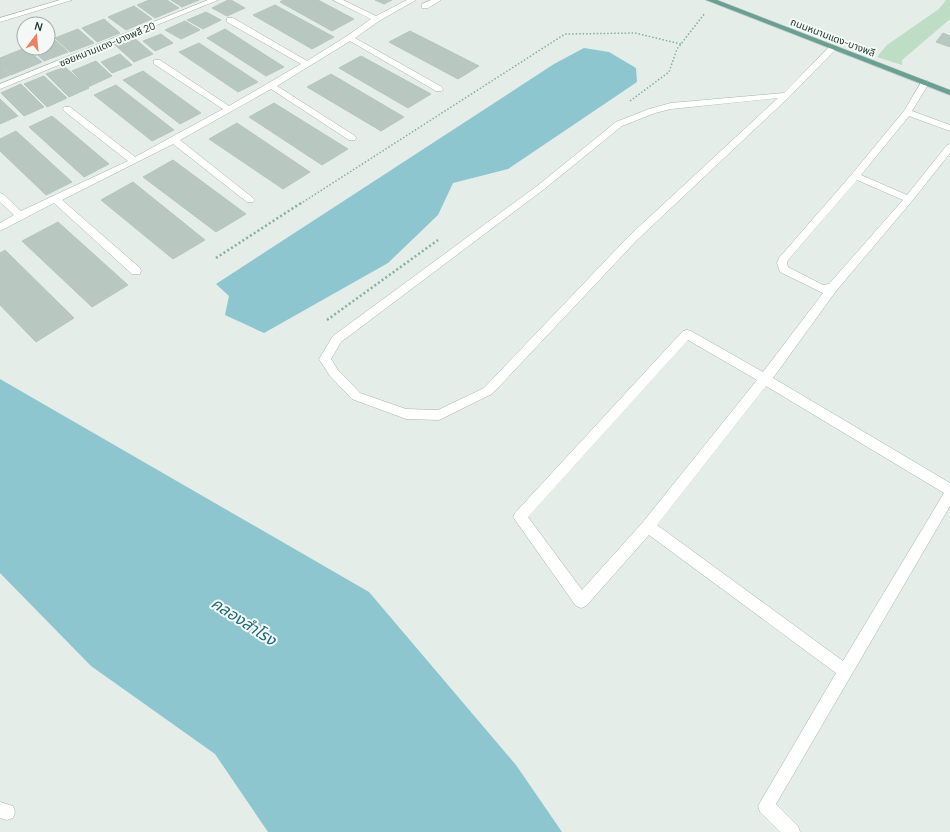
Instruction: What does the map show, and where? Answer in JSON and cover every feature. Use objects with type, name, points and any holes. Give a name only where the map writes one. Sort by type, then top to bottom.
[{"type":"main road","name":"ถนนหนามแดง-บางพลี","points":[[712,1],[950,93]]},
{"type":"street","points":[[0,20],[68,0]]},
{"type":"street","name":"ซอยหนามแดง-บางพลี 20","points":[[0,87],[214,0]]},
{"type":"street","points":[[337,0],[376,19]]},
{"type":"street","points":[[0,228],[20,216],[174,140],[271,86],[350,38],[376,19],[412,0]]},
{"type":"street","points":[[425,6],[437,0]]},
{"type":"street","points":[[230,20],[306,64]]},
{"type":"street","points":[[350,38],[439,89]]},
{"type":"street","points":[[786,95],[671,106],[652,111],[619,124],[540,188],[336,339],[325,359],[334,373],[356,396],[406,414],[439,415],[488,391],[633,238],[786,95],[833,48]]},
{"type":"street","points":[[157,62],[228,109]]},
{"type":"street","points":[[832,288],[822,289],[784,269],[782,263],[784,258],[855,176],[906,112],[924,83]]},
{"type":"street","points":[[271,86],[352,138]]},
{"type":"street","points":[[67,109],[134,161]]},
{"type":"street","points":[[906,112],[950,128]]},
{"type":"street","points":[[174,140],[250,200]]},
{"type":"street","points":[[950,147],[838,284],[832,288],[765,378],[648,526],[581,601],[520,517],[687,334],[765,378],[950,490]]},
{"type":"street","points":[[855,176],[909,199]]},
{"type":"street","points":[[0,196],[20,216]]},
{"type":"street","points":[[55,200],[136,271]]},
{"type":"street","points":[[792,832],[766,806],[950,494]]},
{"type":"street","points":[[648,526],[845,672]]},
{"type":"path","points":[[624,105],[669,72],[677,49],[712,1]]},
{"type":"path","points":[[216,258],[566,34],[635,33],[681,44]]},
{"type":"path","points":[[327,320],[443,236]]},
{"type":"green space","points":[[946,0],[950,0],[950,19],[902,60],[902,65],[877,57],[887,45],[939,9]]},
{"type":"water","points":[[584,48],[609,52],[636,68],[637,82],[508,169],[453,183],[438,215],[388,263],[264,333],[225,315],[229,296],[216,284],[554,64]]},
{"type":"water","name":"คลองสำโรง","points":[[0,379],[369,592],[516,765],[562,832],[268,832],[215,754],[91,666],[0,573]]},
{"type":"building","points":[[149,0],[167,0],[179,8],[155,18],[137,5]]},
{"type":"building","points":[[171,0],[199,0],[182,7]]},
{"type":"building","points":[[231,0],[245,8],[227,16],[212,8]]},
{"type":"building","points":[[283,0],[318,0],[354,19],[332,31],[280,2]]},
{"type":"building","points":[[375,0],[392,0],[384,4]]},
{"type":"building","points":[[275,5],[334,37],[312,49],[253,15]]},
{"type":"building","points":[[134,6],[152,19],[126,30],[108,17]]},
{"type":"building","points":[[206,12],[221,20],[203,29],[187,20]]},
{"type":"building","points":[[104,19],[120,33],[97,42],[82,28]]},
{"type":"building","points":[[185,21],[200,30],[181,39],[165,30]]},
{"type":"building","points":[[78,29],[94,43],[70,52],[56,38]]},
{"type":"building","points":[[225,29],[284,67],[266,76],[207,38]]},
{"type":"building","points":[[410,31],[479,66],[458,79],[389,42]]},
{"type":"building","points":[[943,33],[950,36],[950,47],[936,42]]},
{"type":"building","points":[[161,34],[173,43],[155,51],[143,41]]},
{"type":"building","points":[[133,37],[153,54],[134,62],[114,44]]},
{"type":"building","points":[[56,41],[68,52],[44,61],[39,56],[56,56]]},
{"type":"building","points":[[199,43],[258,82],[238,92],[179,52]]},
{"type":"building","points":[[16,52],[16,56],[35,56],[42,62],[11,75],[0,65],[0,58]]},
{"type":"building","points":[[120,54],[132,65],[112,73],[101,62]]},
{"type":"building","points":[[361,56],[431,94],[408,108],[339,68]]},
{"type":"building","points":[[96,61],[112,76],[88,87],[72,71]]},
{"type":"building","points":[[0,66],[10,75],[0,79]]},
{"type":"building","points":[[65,67],[89,88],[69,97],[46,74]]},
{"type":"building","points":[[143,71],[201,113],[180,124],[123,80]]},
{"type":"building","points":[[331,74],[404,117],[381,131],[307,87]]},
{"type":"building","points":[[44,76],[67,98],[47,107],[24,84]]},
{"type":"building","points":[[21,84],[44,107],[24,116],[1,93]]},
{"type":"building","points":[[116,85],[174,130],[152,141],[94,95]]},
{"type":"building","points":[[0,99],[18,116],[0,124]]},
{"type":"building","points":[[274,103],[348,149],[322,165],[249,117]]},
{"type":"building","points":[[52,116],[109,164],[84,177],[29,127]]},
{"type":"building","points":[[237,123],[310,172],[283,189],[209,139]]},
{"type":"building","points":[[16,131],[72,182],[46,195],[0,151],[0,139]]},
{"type":"building","points":[[173,160],[246,214],[216,232],[143,177]]},
{"type":"building","points":[[133,182],[205,240],[173,259],[101,200]]},
{"type":"building","points":[[58,222],[128,285],[92,307],[22,241]]},
{"type":"building","points":[[5,250],[74,318],[36,342],[0,305],[0,253]]}]
